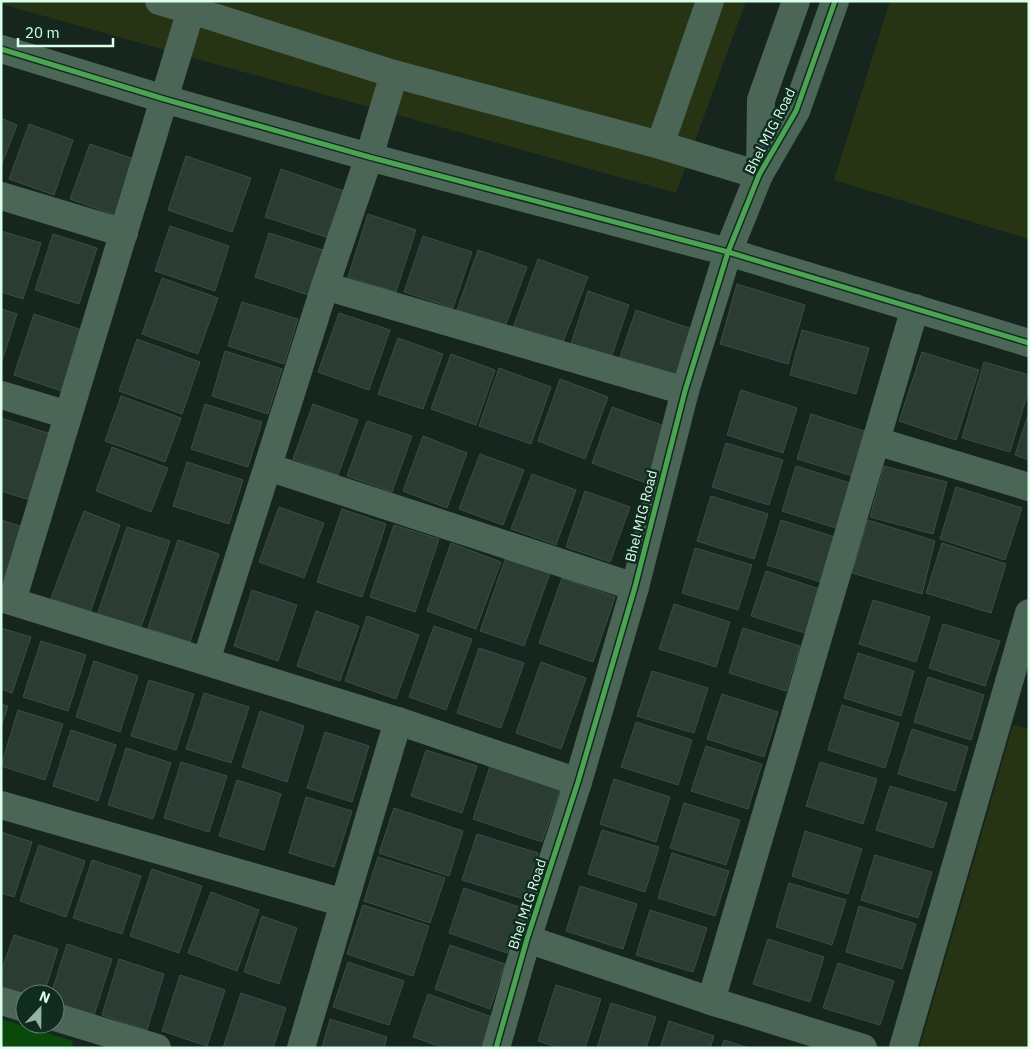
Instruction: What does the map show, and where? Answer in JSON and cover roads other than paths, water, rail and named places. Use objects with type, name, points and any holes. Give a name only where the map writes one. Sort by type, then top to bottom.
[{"type":"street","points":[[159,1],[394,74],[660,145],[759,175]]},
{"type":"street","points":[[660,145],[710,1]]},
{"type":"street","name":"Bhel MIG Road","points":[[759,175],[762,100],[796,1]]},
{"type":"street","name":"Bhel MIG Road","points":[[496,1048],[527,939],[578,782],[635,587],[685,392],[728,252],[759,175],[796,111],[835,1]]},
{"type":"street","points":[[191,10],[68,415],[7,599],[398,721],[578,782]]},
{"type":"street","points":[[1,49],[164,99],[369,158],[728,252],[1029,343]]},
{"type":"street","points":[[206,662],[325,286],[369,158],[394,74]]},
{"type":"street","points":[[1,196],[124,233]]},
{"type":"street","points":[[325,286],[685,392]]},
{"type":"street","points":[[711,1001],[915,308]]},
{"type":"street","points":[[1,395],[68,415]]},
{"type":"street","points":[[876,441],[1029,487]]},
{"type":"street","points":[[268,467],[635,587]]},
{"type":"street","points":[[904,1048],[1018,691],[1029,613]]},
{"type":"street","points":[[301,1048],[398,721]]},
{"type":"street","points":[[1,805],[344,903]]},
{"type":"street","points":[[527,939],[711,1001],[864,1048]]},
{"type":"street","points":[[1,1001],[15,1005]]},
{"type":"street","points":[[65,1022],[97,1039],[157,1048]]}]
